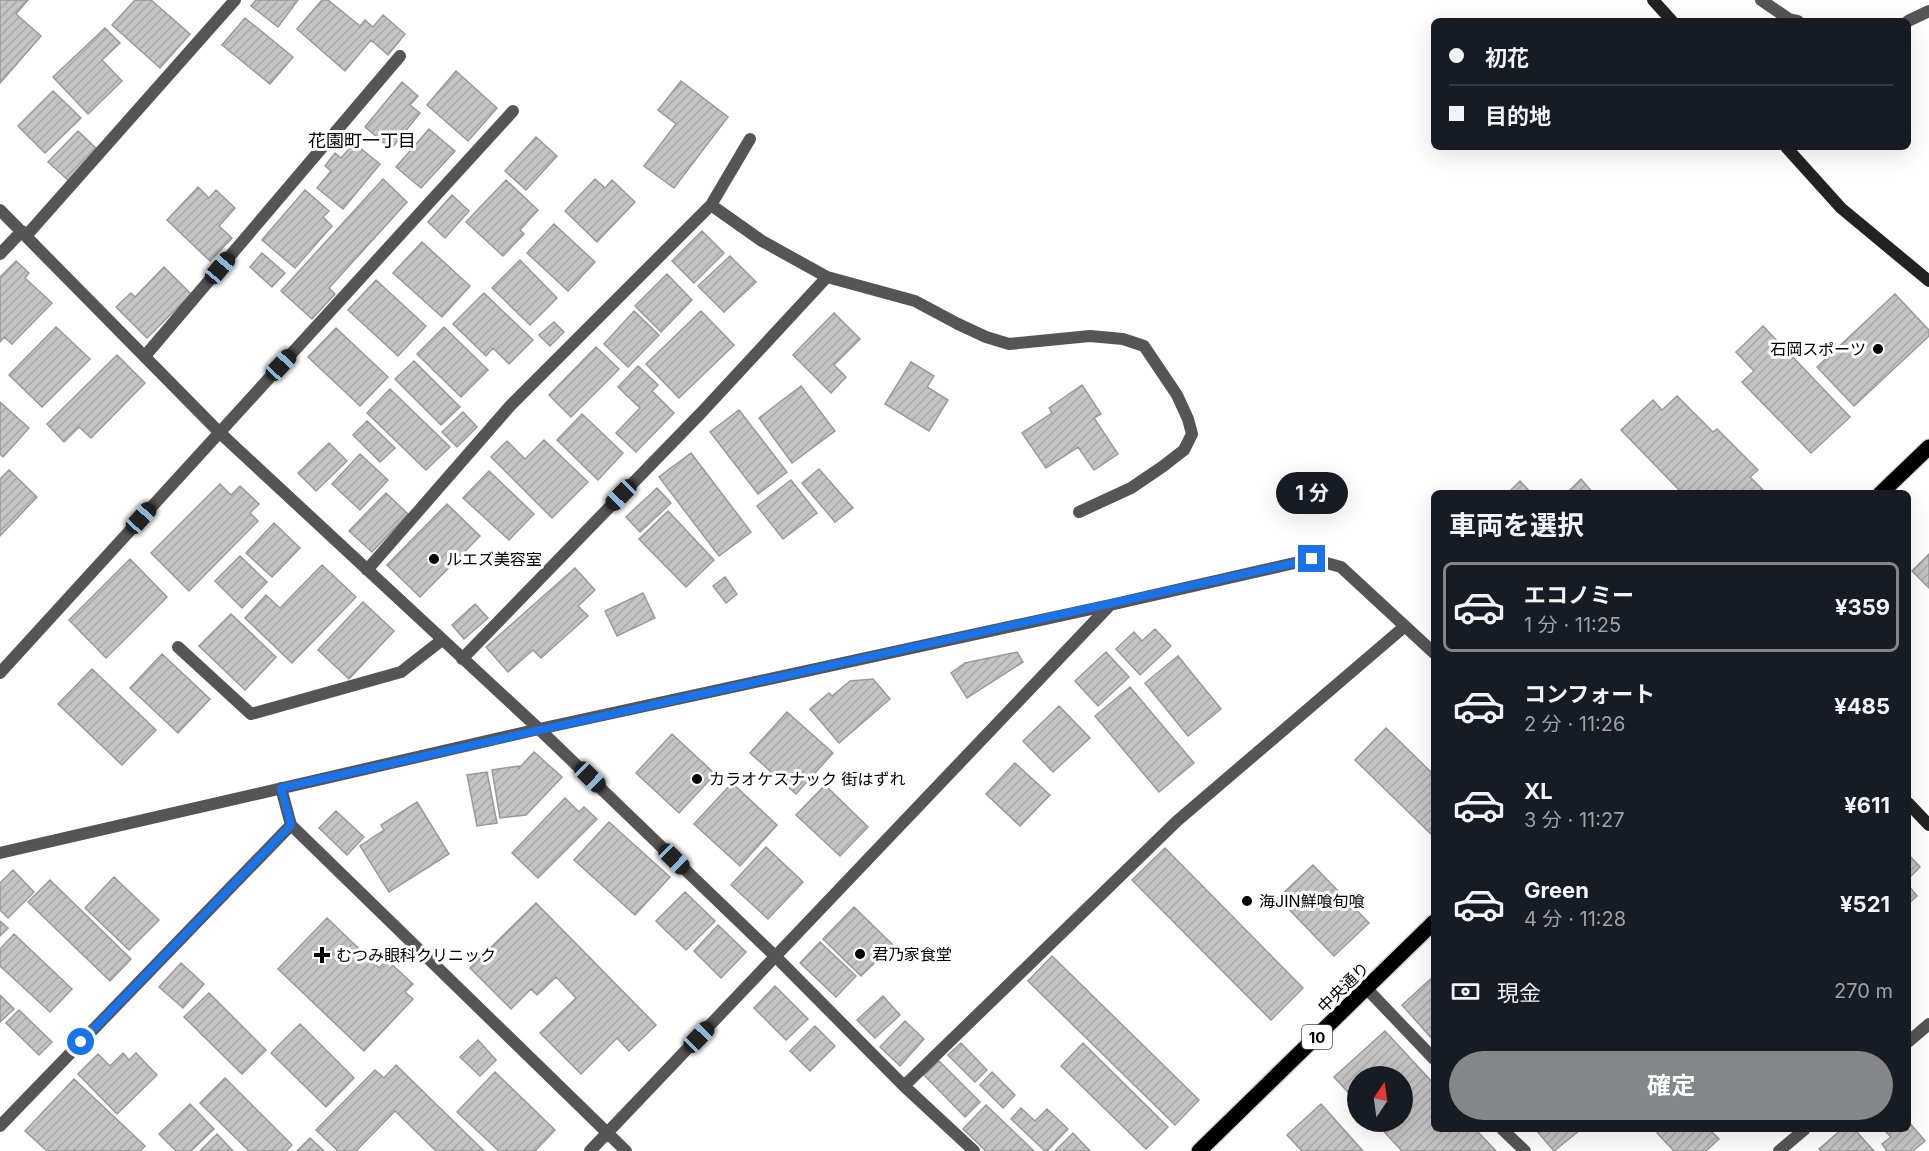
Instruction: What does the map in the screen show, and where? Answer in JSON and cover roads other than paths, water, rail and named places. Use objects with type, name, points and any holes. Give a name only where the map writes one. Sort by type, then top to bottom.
[{"type":"main road","points":[[1884,490],[1929,447]]},
{"type":"main road","name":"中央通り","points":[[1199,1151],[1431,925]]},
{"type":"street","points":[[0,255],[24,234],[235,0]]},
{"type":"street","points":[[1653,0],[1669,18]]},
{"type":"street","points":[[1761,0],[1788,18]]},
{"type":"street","points":[[1911,19],[1929,10]]},
{"type":"street","points":[[145,356],[400,56]]},
{"type":"street","points":[[0,673],[513,111]]},
{"type":"street","points":[[367,570],[510,406],[711,205],[750,139]]},
{"type":"street","points":[[1789,150],[1841,208],[1929,281]]},
{"type":"street","points":[[711,205],[762,241],[827,277],[915,301],[987,337],[1009,344],[1090,336],[1123,339],[1144,346],[1177,395],[1192,434],[1184,450],[1131,488],[1079,512]]},
{"type":"street","points":[[0,210],[219,432],[539,729],[776,957],[904,1086],[974,1151]]},
{"type":"street","points":[[462,659],[701,413],[827,277]]},
{"type":"street","points":[[0,853],[539,729],[1312,559],[1341,567],[1431,650]]},
{"type":"street","points":[[590,1151],[1110,605]]},
{"type":"street","points":[[904,1086],[1177,821],[1404,627]]},
{"type":"street","points":[[178,646],[251,714],[401,672],[442,640]]},
{"type":"street","points":[[281,788],[291,825],[626,1151]]},
{"type":"street","points":[[1911,806],[1929,825]]},
{"type":"street","points":[[0,1126],[291,825]]},
{"type":"street","points":[[1367,989],[1431,1056]]},
{"type":"street","points":[[1911,1039],[1929,1024]]},
{"type":"street","points":[[1505,1132],[1525,1151]]},
{"type":"street","points":[[1779,1151],[1802,1132]]},
{"type":"place","name":"石岡スポーツ","points":[[1878,349]]},
{"type":"place","name":"ルエズ美容室","points":[[434,559]]},
{"type":"place","name":"カラオケスナック 街はずれ","points":[[697,779]]},
{"type":"place","name":"海JIN鮮喰旬喰","points":[[1247,901]]},
{"type":"place","name":"君乃家食堂","points":[[860,954]]},
{"type":"place","name":"むつみ眼科クリニック","points":[[322,955]]},
{"type":"district","name":"花園町一丁目","points":[[362,140]]}]
